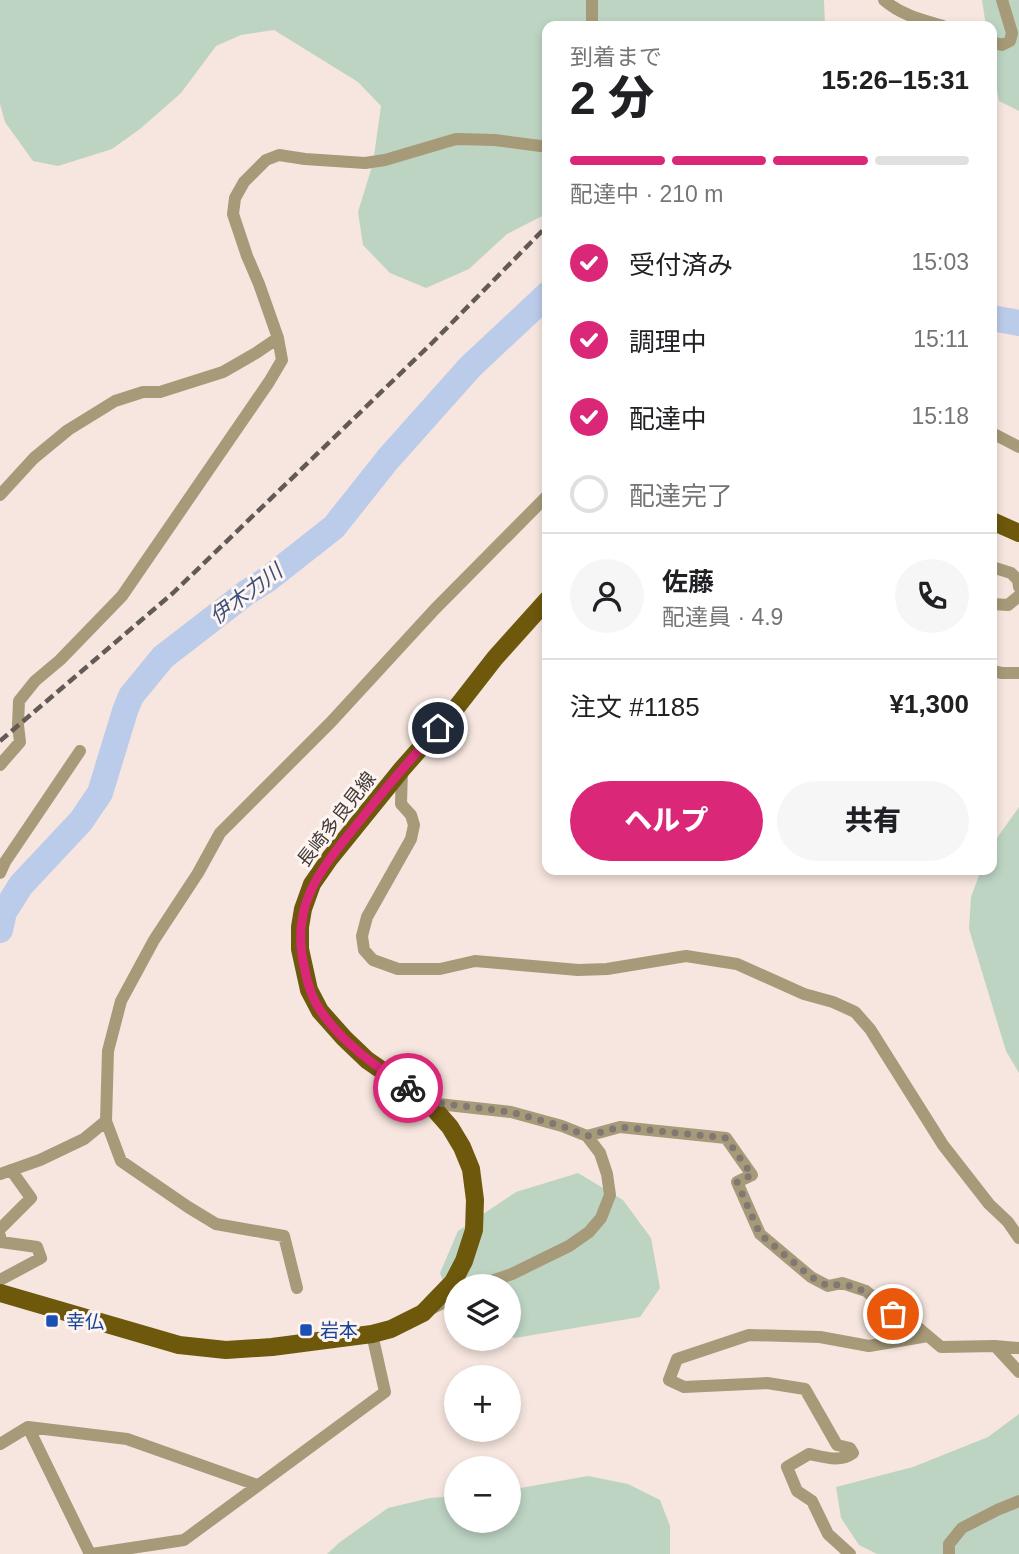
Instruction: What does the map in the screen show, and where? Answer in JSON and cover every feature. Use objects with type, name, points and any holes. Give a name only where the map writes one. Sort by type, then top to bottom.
[{"type":"main road","points":[[997,524],[1019,533]]},
{"type":"main road","name":"長崎多良見線","points":[[0,1293],[179,1346],[226,1350],[272,1347],[372,1334],[391,1329],[424,1313],[453,1282],[464,1261],[474,1230],[475,1200],[471,1170],[462,1147],[450,1127],[429,1102],[367,1060],[320,1011],[309,990],[300,949],[300,927],[312,884],[330,858],[495,658],[542,606]]},
{"type":"street","points":[[592,0],[592,21]]},
{"type":"street","points":[[884,0],[892,7],[928,21]]},
{"type":"street","points":[[997,44],[1002,45],[1010,41],[1012,33],[1002,0]]},
{"type":"street","points":[[0,765],[20,742],[19,701],[34,681],[60,660],[122,596],[282,359],[278,338],[233,214],[235,198],[244,182],[266,160],[279,155],[365,163],[386,160],[456,139],[495,140],[542,146]]},
{"type":"street","points":[[0,495],[34,458],[68,430],[116,401],[143,392],[160,392],[223,372],[278,338]]},
{"type":"street","points":[[997,436],[1019,447]]},
{"type":"street","points":[[297,1288],[284,1236],[216,1224],[121,1161],[106,1121],[108,1051],[121,1001],[154,940],[198,873],[220,833],[331,722],[435,609],[542,501]]},
{"type":"street","points":[[997,569],[1011,573],[1018,580],[1019,587]]},
{"type":"street","points":[[997,604],[1008,605],[1019,596]]},
{"type":"street","points":[[997,672],[1019,673]]},
{"type":"street","points":[[0,873],[80,751]]},
{"type":"street","points":[[402,769],[401,804],[411,815],[414,825],[411,839],[368,917],[362,936],[365,950],[373,960],[398,969],[440,969],[475,961],[578,970],[607,969],[686,956],[737,964],[804,994],[833,1002],[855,1012],[870,1029],[943,1145],[1019,1238]]},
{"type":"street","points":[[429,1102],[511,1112],[562,1126],[587,1136],[600,1153],[610,1195],[601,1218],[589,1232],[569,1246],[514,1274]]},
{"type":"street","points":[[0,1229],[31,1198],[5,1172],[40,1160],[84,1139],[106,1121]]},
{"type":"street","points":[[587,1136],[620,1127],[726,1138],[752,1175],[737,1182],[760,1234],[811,1277],[828,1286],[842,1283],[866,1291],[893,1314],[902,1314],[941,1347],[1019,1348]]},
{"type":"street","points":[[0,1236],[1,1242],[37,1247],[41,1258],[0,1280]]},
{"type":"street","points":[[424,1313],[444,1303]]},
{"type":"street","points":[[28,1427],[91,1554],[184,1540],[385,1392],[372,1334]]},
{"type":"street","points":[[850,1554],[828,1534],[812,1501],[797,1491],[787,1467],[808,1454],[836,1459],[850,1457],[853,1453],[850,1448],[837,1445],[804,1389],[767,1383],[684,1387],[669,1380],[677,1359],[749,1335],[820,1337],[869,1346],[928,1336]]},
{"type":"street","points":[[995,1346],[1019,1372]]},
{"type":"street","points":[[0,1444],[28,1427],[127,1439],[257,1485]]},
{"type":"street","points":[[949,1554],[949,1544],[962,1528],[1019,1502]]},
{"type":"green space","points":[[0,0],[824,0],[825,21],[542,21],[542,216],[507,234],[469,269],[426,288],[390,273],[363,245],[358,212],[373,163],[381,106],[358,82],[274,30],[241,35],[216,46],[181,93],[140,129],[112,149],[58,166],[33,161],[5,122],[0,104]]},
{"type":"green space","points":[[982,0],[1019,0],[1019,111],[999,101],[997,21],[985,21]]},
{"type":"green space","points":[[1019,807],[1019,1073],[1006,1051],[969,929],[971,897],[979,875],[997,875],[997,838]]},
{"type":"green space","points":[[578,1173],[623,1200],[651,1238],[660,1288],[640,1317],[521,1337],[521,1274],[444,1274],[444,1284],[440,1273],[458,1231],[516,1192]]},
{"type":"green space","points":[[1019,1414],[1019,1554],[877,1554],[859,1545],[841,1518],[836,1487],[913,1467],[988,1437]]},
{"type":"green space","points":[[588,1476],[628,1484],[660,1500],[670,1526],[670,1554],[327,1554],[388,1508],[430,1498],[444,1497],[444,1533],[521,1533],[521,1488]]},
{"type":"waterway","name":"伊木力川","points":[[0,930],[4,912],[21,885],[81,821],[100,793],[131,696],[163,657],[334,527],[388,459],[470,367],[542,300]]},
{"type":"waterway","name":"伊木力川","points":[[997,319],[1019,323]]},
{"type":"railway","points":[[0,741],[173,593],[432,343],[542,231]]},
{"type":"way so far","points":[[408,1088],[429,1102],[511,1112],[587,1136],[620,1127],[726,1138],[752,1175],[737,1182],[760,1234],[811,1277],[828,1286],[842,1283],[866,1291],[893,1314]]},
{"type":"place","name":"幸仏","points":[[52,1321]]},
{"type":"place","name":"岩本","points":[[306,1330]]},
{"type":"route","points":[[408,1088],[367,1060],[320,1011],[309,990],[300,949],[300,927],[312,884],[330,858],[438,728]]}]
